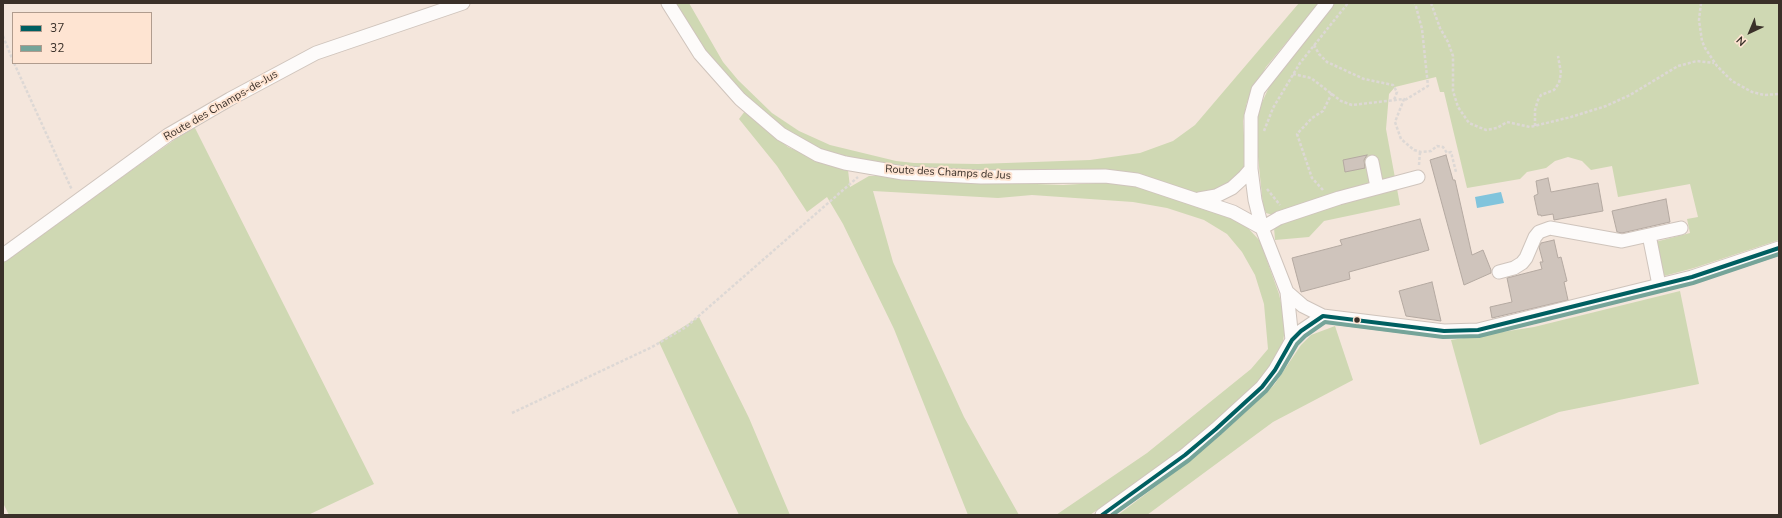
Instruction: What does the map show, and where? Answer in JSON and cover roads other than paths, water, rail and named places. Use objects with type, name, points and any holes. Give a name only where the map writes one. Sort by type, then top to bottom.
[{"type":"street","name":"Route des Champs-de-Jus","points":[[3,255],[78,202],[168,135],[295,63],[339,44],[399,26],[463,3]]},
{"type":"street","name":"Route des Champs de Jus","points":[[668,3],[709,66],[740,99],[781,134],[812,152],[845,163],[903,173],[981,177],[1119,178],[1151,183],[1233,212],[1262,228]]},
{"type":"street","points":[[1292,340],[1287,292],[1262,228],[1255,200],[1251,169],[1251,116],[1258,90],[1327,3]]},
{"type":"street","points":[[1372,162],[1377,187]]},
{"type":"street","points":[[1197,199],[1216,196],[1232,188],[1251,169]]},
{"type":"street","points":[[1262,228],[1279,218],[1288,215],[1377,187],[1418,177]]},
{"type":"street","points":[[1499,272],[1514,268],[1522,262],[1526,258],[1535,237],[1539,232],[1550,228],[1622,241],[1681,228]]},
{"type":"street","points":[[1649,235],[1659,285]]},
{"type":"street","points":[[1287,292],[1302,306],[1323,316],[1444,331],[1478,330],[1692,277],[1779,248]]},
{"type":"street","points":[[1102,515],[1185,455],[1242,405],[1275,370],[1292,340],[1311,323],[1323,316]]},
{"type":"water","points":[[1501,192],[1504,203],[1477,208],[1475,197]]}]
